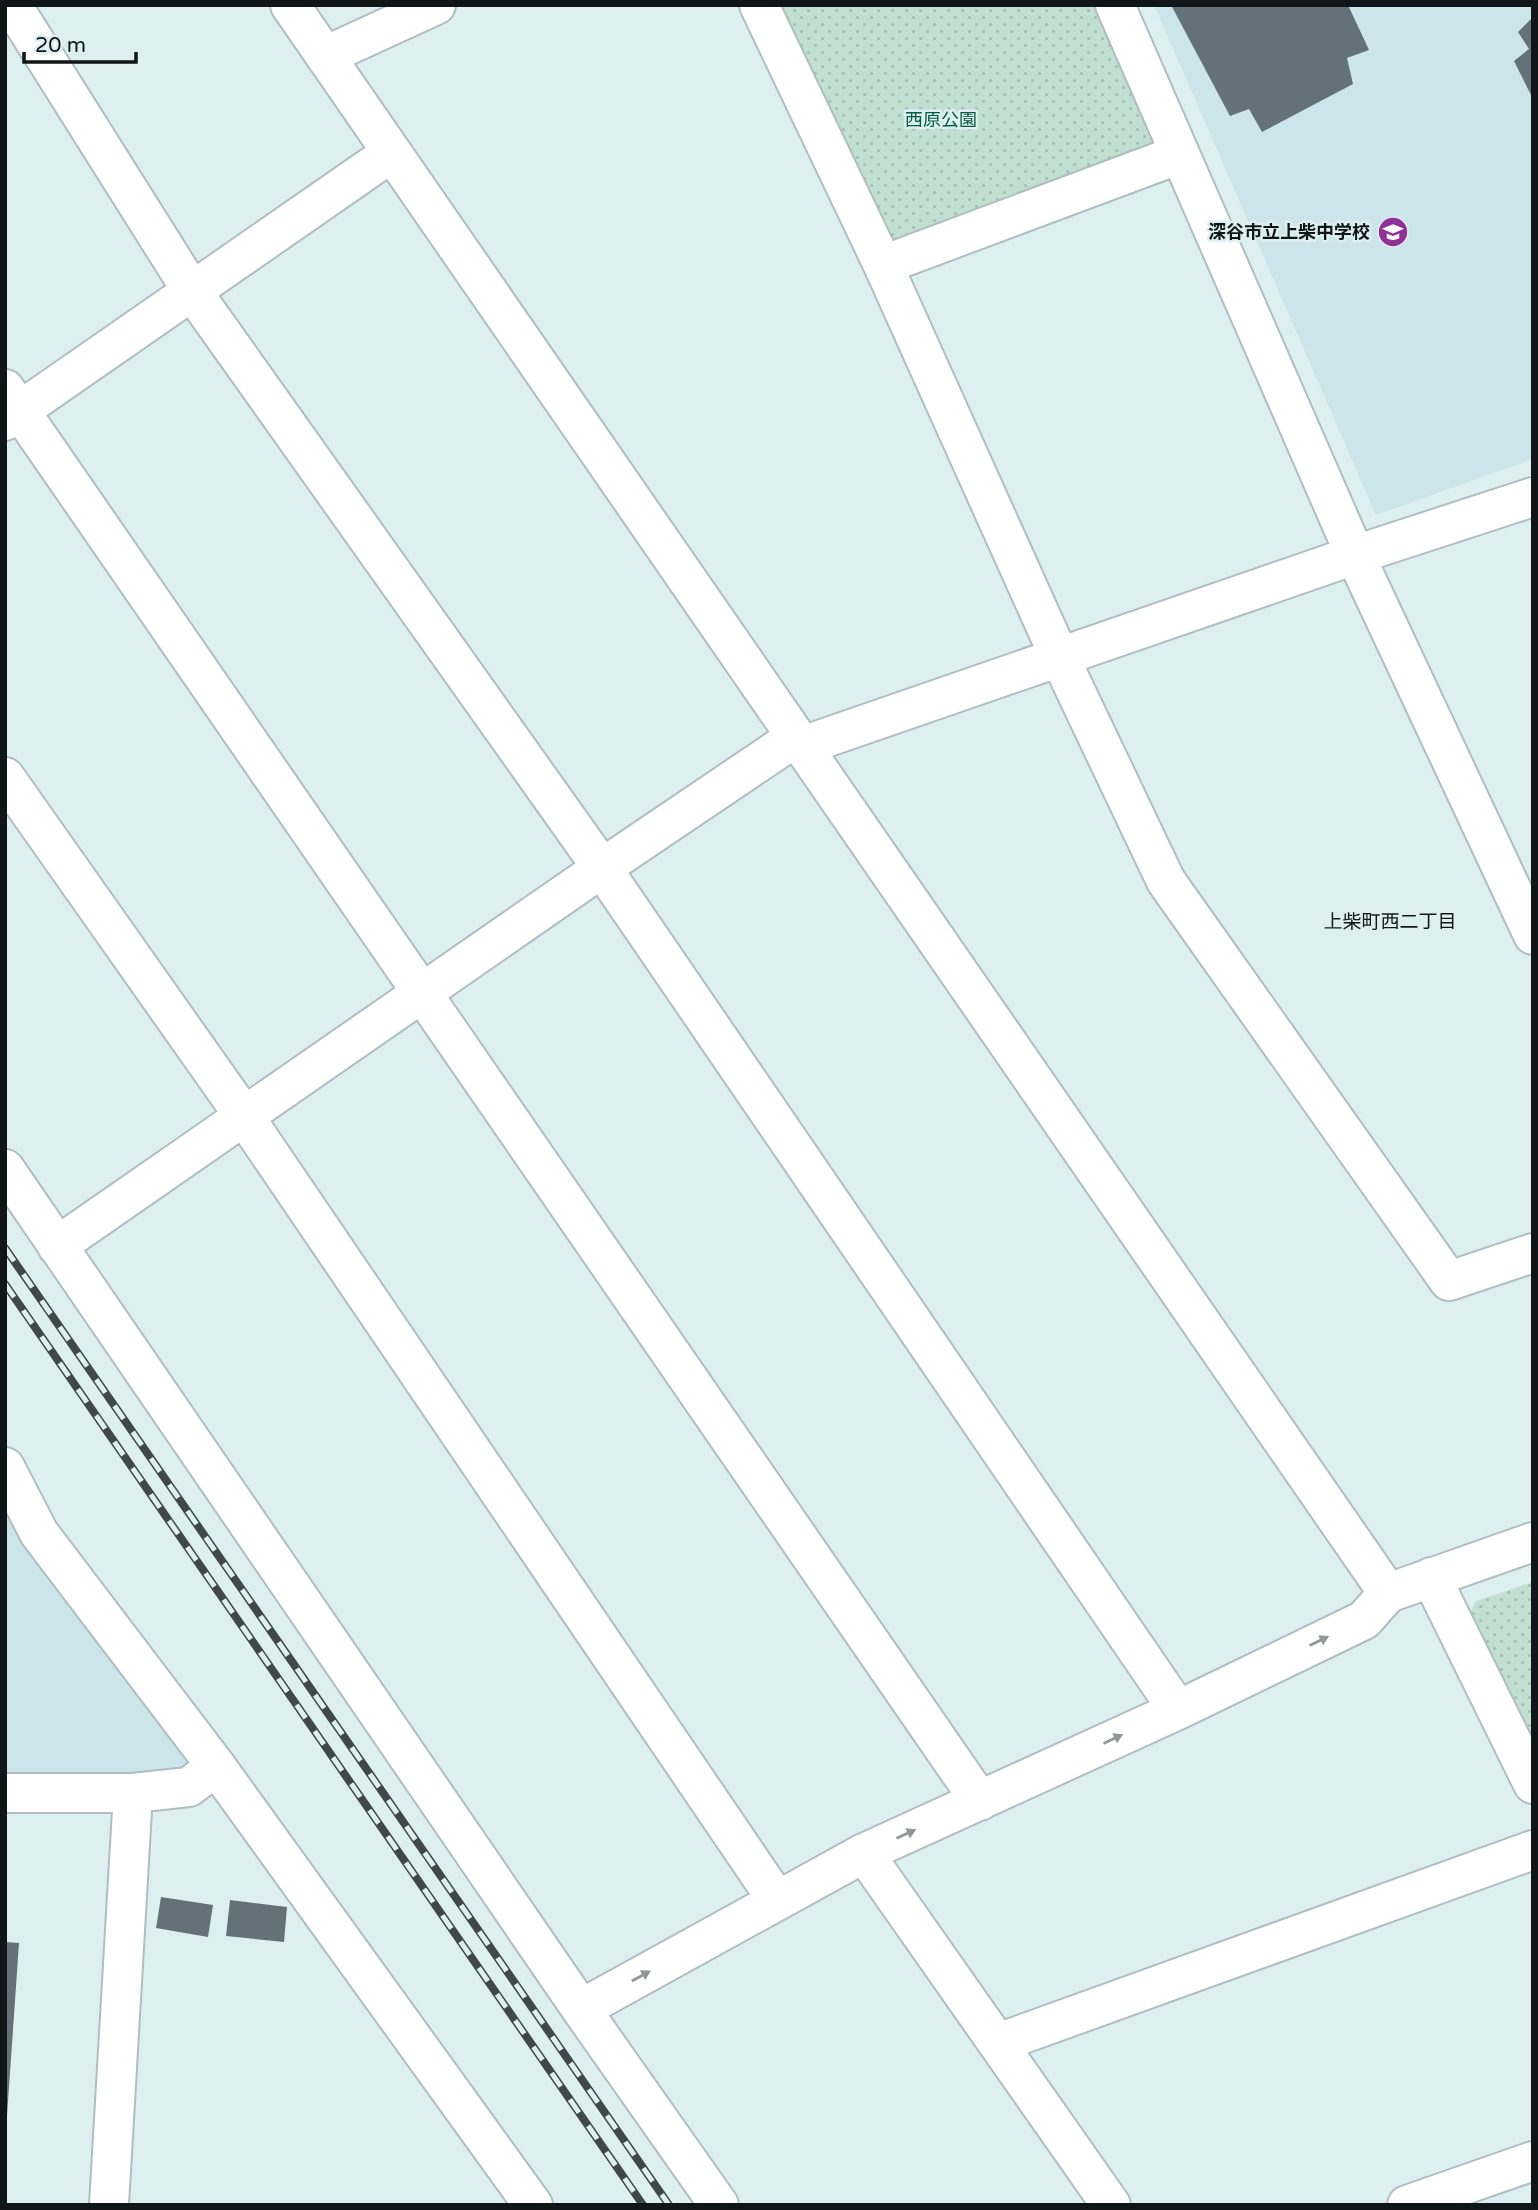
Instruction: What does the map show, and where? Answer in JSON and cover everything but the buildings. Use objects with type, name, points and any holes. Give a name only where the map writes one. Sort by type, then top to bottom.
[{"type":"street","points":[[12,5],[192,291],[602,868],[1178,1710]]},
{"type":"street","points":[[289,5],[1388,1593]]},
{"type":"street","points":[[325,56],[436,5]]},
{"type":"street","points":[[759,5],[883,265],[1059,656],[1166,881],[1449,1281],[1533,1253]]},
{"type":"street","points":[[1115,5],[1355,555],[1533,934]]},
{"type":"street","points":[[391,153],[192,291],[10,407],[422,992],[980,1801]]},
{"type":"street","points":[[883,265],[1180,153]]},
{"type":"street","points":[[57,1246],[602,868],[799,741],[1533,497]]},
{"type":"street","points":[[5,776],[244,1116],[777,1900]]},
{"type":"street","points":[[5,1169],[707,2197]]},
{"type":"street","points":[[5,1467],[39,1533],[216,1766],[533,2205]]},
{"type":"street","points":[[581,2009],[863,1853],[1178,1710],[1364,1620],[1388,1593],[1533,1542]]},
{"type":"street","points":[[1431,1577],[1533,1784]]},
{"type":"street","points":[[5,1793],[134,1793],[189,1787],[216,1766]]},
{"type":"street","points":[[109,2205],[134,1793]]},
{"type":"street","points":[[998,2043],[1533,1850]]},
{"type":"street","points":[[863,1853],[1111,2205]]},
{"type":"street","points":[[1407,2205],[1533,2161]]},
{"type":"shaded area","name":"深谷市立上柴中学校","points":[[1154,5],[1533,5],[1533,459],[1376,515]]},
{"type":"shaded area","points":[[5,1467],[216,1766],[5,1793]]},
{"type":"green space","name":"西原公園","points":[[759,5],[1115,5],[1180,154],[883,265]]},
{"type":"green space","points":[[1533,1582],[1533,1758],[1467,1618],[1476,1601]]},
{"type":"railway","points":[[5,1248],[669,2205]]},
{"type":"railway","points":[[5,1284],[643,2205]]},
{"type":"place","name":"深谷市立上柴中学校","points":[[1393,232]]},
{"type":"district","name":"上柴町西二丁目","points":[[1390,921]]}]
